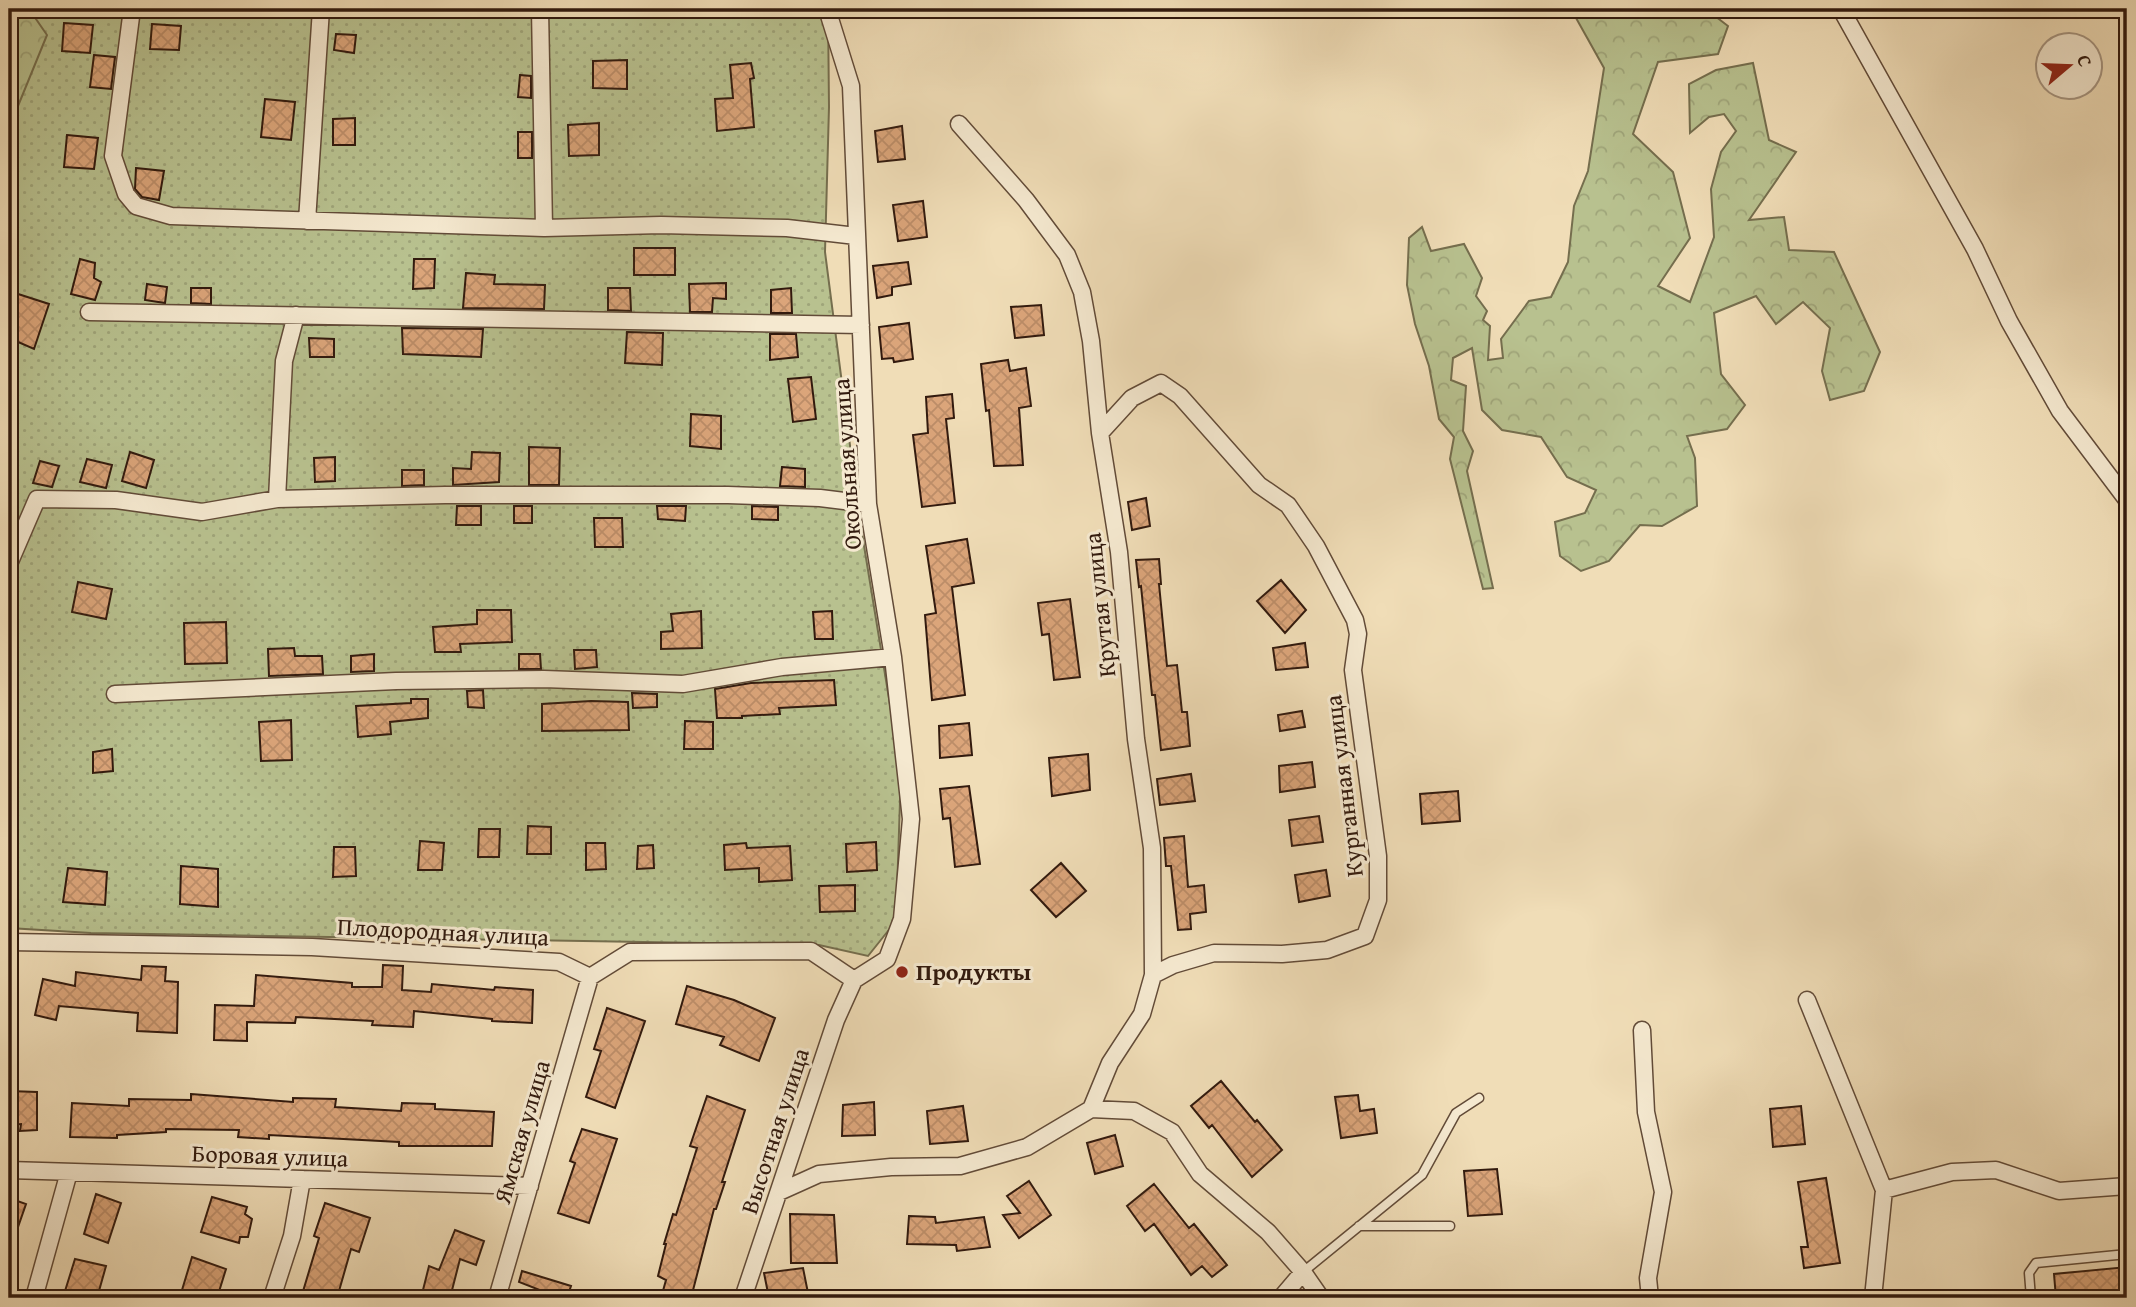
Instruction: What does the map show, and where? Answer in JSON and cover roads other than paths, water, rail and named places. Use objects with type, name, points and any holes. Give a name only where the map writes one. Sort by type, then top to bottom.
[{"type":"street","points":[[132,9],[113,156],[126,194],[136,206],[171,216],[544,228],[787,228],[856,236]]},
{"type":"street","points":[[307,221],[321,9]]},
{"type":"street","points":[[540,9],[544,228]]},
{"type":"street","name":"Окольная улица","points":[[827,9],[851,86],[868,504],[893,657],[911,819],[902,919],[887,959],[854,980]]},
{"type":"street","points":[[1841,9],[1975,249],[2009,321],[2060,411],[2127,500]]},
{"type":"street","name":"Крутая улица","points":[[959,124],[1026,200],[1067,255],[1082,292],[1091,341],[1100,433],[1119,552],[1136,739],[1152,848],[1153,975],[1142,1014],[1110,1063],[1091,1109]]},
{"type":"street","points":[[89,312],[861,325]]},
{"type":"street","points":[[277,499],[284,360],[296,316]]},
{"type":"street","name":"Курганная улица","points":[[1100,433],[1132,398],[1161,383],[1180,396],[1259,485],[1288,505],[1316,546],[1355,620],[1358,634],[1353,670],[1378,856],[1378,900],[1365,936],[1327,950],[1282,954],[1214,953],[1172,965],[1153,975]]},
{"type":"street","points":[[9,564],[37,499],[116,500],[202,512],[277,499],[444,495],[728,495],[820,498],[868,504]]},
{"type":"street","points":[[115,694],[396,681],[544,679],[683,684],[782,667],[893,657]]},
{"type":"street","name":"Плодородная улица","points":[[9,942],[312,947],[518,959],[559,962],[590,977]]},
{"type":"street","points":[[590,977],[630,951],[811,951],[854,980]]},
{"type":"street","name":"Ямская улица","points":[[497,1298],[590,977]]},
{"type":"street","name":"Высотная улица","points":[[743,1298],[836,1020],[854,980]]},
{"type":"street","points":[[1807,1000],[1884,1190],[1873,1298]]},
{"type":"street","points":[[1642,1030],[1646,1112],[1663,1192],[1648,1278],[1650,1298]]},
{"type":"street","points":[[779,1192],[819,1174],[891,1167],[960,1166],[1027,1147],[1091,1109],[1134,1111],[1172,1132],[1200,1174],[1268,1232],[1303,1272],[1321,1298]]},
{"type":"street","name":"Боровая улица","points":[[9,1170],[530,1186]]},
{"type":"street","points":[[1884,1190],[1952,1172],[1996,1170],[2059,1191],[2127,1186]]},
{"type":"street","points":[[34,1298],[69,1172]]},
{"type":"street","points":[[272,1298],[292,1236],[302,1179]]},
{"type":"street","points":[[1280,1298],[1303,1272]]},
{"type":"lane","points":[[1303,1272],[1422,1175],[1456,1113],[1479,1098]]},
{"type":"lane","points":[[1359,1226],[1450,1226]]},
{"type":"lane","points":[[2031,1298],[2029,1273],[2036,1263],[2127,1254]]},
{"type":"place","name":"Продукты","points":[[902,972]]}]
